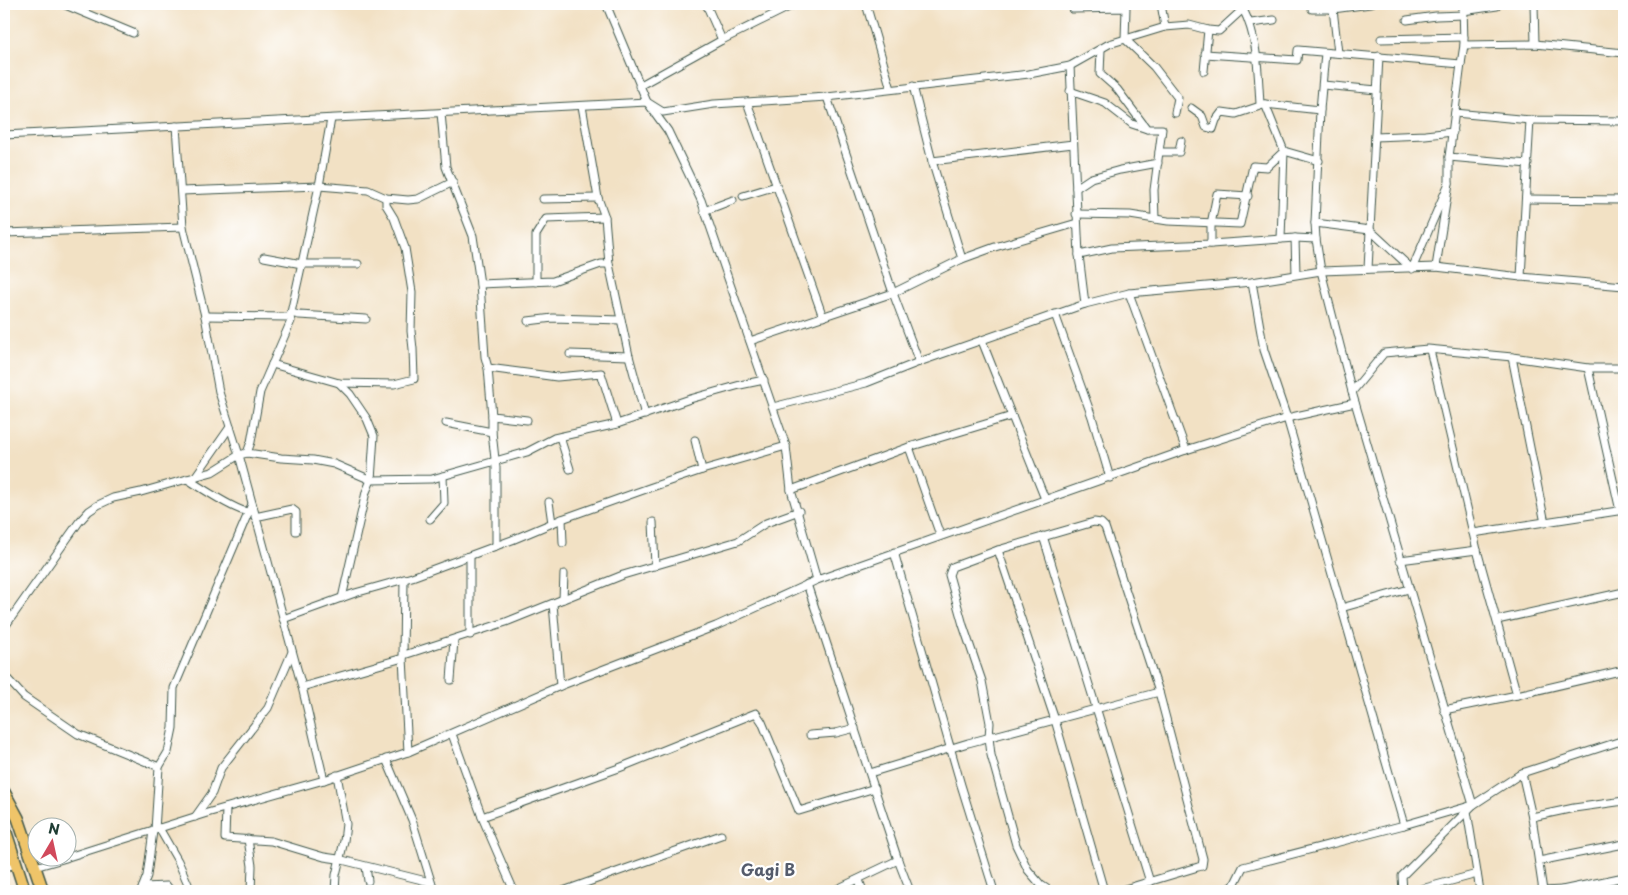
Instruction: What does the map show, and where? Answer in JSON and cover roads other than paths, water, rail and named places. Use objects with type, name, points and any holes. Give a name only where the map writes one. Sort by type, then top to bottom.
[{"type":"highway","points":[[4,792],[18,818],[28,847]]},
{"type":"highway","points":[[4,827],[7,848],[16,863],[26,891]]},
{"type":"highway","points":[[35,868],[42,891]]},
{"type":"street","points":[[63,4],[133,32]]},
{"type":"street","points":[[606,4],[647,102],[668,131],[704,211],[786,446],[791,490],[799,511],[817,580]]},
{"type":"street","points":[[706,4],[722,40]]},
{"type":"street","points":[[780,12],[781,4]]},
{"type":"street","points":[[640,86],[722,40],[795,4]]},
{"type":"street","points":[[866,4],[892,89]]},
{"type":"street","points":[[1072,4],[1073,9],[1126,8],[1124,39]]},
{"type":"street","points":[[1161,4],[1165,27]]},
{"type":"street","points":[[1312,9],[1333,9],[1370,4]]},
{"type":"street","points":[[1534,4],[1535,44]]},
{"type":"street","points":[[4,134],[647,102],[662,112],[714,104],[827,97],[1029,74],[1070,66],[1101,48],[1165,27],[1189,25],[1219,31],[1244,6],[1251,23],[1257,58],[1260,104],[1320,110]]},
{"type":"street","points":[[1407,20],[1497,6]]},
{"type":"street","points":[[1333,9],[1338,53]]},
{"type":"street","points":[[1436,267],[1449,183],[1450,157],[1464,41],[1463,10]]},
{"type":"street","points":[[1251,23],[1274,20]]},
{"type":"street","points":[[1204,71],[1208,30]]},
{"type":"street","points":[[1124,39],[1154,67],[1178,98],[1175,113]]},
{"type":"street","points":[[1381,39],[1535,44],[1624,53]]},
{"type":"street","points":[[1101,48],[1100,74],[1117,89],[1147,128]]},
{"type":"street","points":[[1205,54],[1297,60],[1298,50],[1461,64]]},
{"type":"street","points":[[1325,53],[1320,110],[1315,223],[1321,271],[1355,403],[1444,710],[1470,808],[1480,891]]},
{"type":"street","points":[[1371,272],[1370,230],[1379,56]]},
{"type":"street","points":[[1070,66],[1076,214],[1085,304]]},
{"type":"street","points":[[1323,84],[1377,90]]},
{"type":"street","points":[[913,86],[932,162],[962,259]]},
{"type":"street","points":[[1070,91],[1105,103],[1132,124],[1162,129],[1154,190],[1155,219]]},
{"type":"street","points":[[827,97],[893,293],[919,362]]},
{"type":"street","points":[[747,102],[823,317]]},
{"type":"street","points":[[1190,108],[1202,116],[1206,126],[1213,129],[1216,120],[1222,112],[1236,114],[1264,104]]},
{"type":"street","points":[[1264,104],[1284,152],[1281,239]]},
{"type":"street","points":[[582,106],[598,198],[605,217],[609,264],[629,356],[645,415]]},
{"type":"street","points":[[441,113],[446,167],[473,236],[480,284],[495,462],[496,546]]},
{"type":"street","points":[[1455,113],[1530,120],[1624,121]]},
{"type":"street","points":[[247,452],[251,442],[260,392],[291,321],[290,315],[319,186],[331,119]]},
{"type":"street","points":[[1521,277],[1530,120]]},
{"type":"street","points":[[176,126],[183,227],[205,316],[219,392],[239,455],[252,511],[302,688],[324,780]]},
{"type":"street","points":[[1375,136],[1425,135],[1453,132]]},
{"type":"street","points":[[1159,152],[1179,152],[1181,141]]},
{"type":"street","points":[[932,162],[1074,144]]},
{"type":"street","points":[[1284,152],[1319,161]]},
{"type":"street","points":[[1076,214],[1130,215],[1211,224],[1240,224],[1248,196],[1253,166],[1267,167],[1284,152]]},
{"type":"street","points":[[1450,157],[1528,164]]},
{"type":"street","points":[[1076,188],[1091,178],[1158,163]]},
{"type":"street","points":[[182,191],[319,186],[368,190],[386,198],[408,200],[418,199],[453,182]]},
{"type":"street","points":[[1412,269],[1449,183]]},
{"type":"street","points":[[743,196],[776,186]]},
{"type":"street","points":[[1210,244],[1211,224],[1217,194],[1248,196]]},
{"type":"street","points":[[272,364],[339,383],[394,384],[414,379],[411,331],[412,292],[405,248],[394,218],[386,205],[386,198]]},
{"type":"street","points":[[543,200],[598,198]]},
{"type":"street","points":[[1526,199],[1624,200]]},
{"type":"street","points":[[704,211],[733,200]]},
{"type":"street","points":[[536,282],[536,235],[546,219],[605,217]]},
{"type":"street","points":[[750,342],[893,293],[962,259],[1077,222]]},
{"type":"street","points":[[1315,223],[1370,230],[1412,269]]},
{"type":"street","points":[[4,233],[183,227]]},
{"type":"street","points":[[1295,238],[1296,274]]},
{"type":"street","points":[[1079,255],[1112,248],[1295,238],[1316,239]]},
{"type":"street","points":[[264,257],[302,264],[358,264]]},
{"type":"street","points":[[480,284],[564,279],[601,264],[609,264]]},
{"type":"street","points":[[773,407],[866,383],[919,362],[1055,314],[1129,293],[1252,282],[1321,271],[1371,272],[1436,267],[1624,286]]},
{"type":"street","points":[[1252,282],[1264,350],[1287,418],[1404,825]]},
{"type":"street","points":[[1129,293],[1186,450]]},
{"type":"street","points":[[1055,314],[1092,417],[1110,478]]},
{"type":"street","points":[[205,316],[299,315],[366,319]]},
{"type":"street","points":[[528,321],[554,318],[621,320]]},
{"type":"street","points":[[982,341],[1045,499]]},
{"type":"street","points":[[1352,392],[1384,353],[1430,350],[1512,357],[1588,368],[1624,368]]},
{"type":"street","points":[[1430,350],[1477,550],[1517,695]]},
{"type":"street","points":[[570,354],[629,356]]},
{"type":"street","points":[[1512,357],[1545,523]]},
{"type":"street","points":[[488,368],[557,377],[601,373],[617,424]]},
{"type":"street","points":[[1473,533],[1622,510],[1588,368]]},
{"type":"street","points":[[4,628],[73,530],[89,511],[113,498],[212,472],[247,452],[334,464],[371,480],[432,479],[527,452],[560,436],[617,424],[690,399],[764,380]]},
{"type":"street","points":[[339,383],[363,413],[374,436],[371,480],[366,492],[342,598]]},
{"type":"street","points":[[78,854],[194,817],[337,776],[408,752],[560,686],[716,626],[817,580],[940,535],[1110,478],[1186,450],[1287,418],[1355,403]]},
{"type":"street","points":[[492,416],[527,420]]},
{"type":"street","points":[[791,490],[909,448],[1012,416]]},
{"type":"street","points":[[446,423],[492,432]]},
{"type":"street","points":[[195,477],[230,427]]},
{"type":"street","points":[[560,436],[570,469]]},
{"type":"street","points":[[695,440],[702,470]]},
{"type":"street","points":[[283,619],[470,556],[562,519],[702,470],[786,446]]},
{"type":"street","points":[[909,448],[940,535]]},
{"type":"street","points":[[430,519],[444,503],[443,476]]},
{"type":"street","points":[[187,479],[228,503],[252,511],[292,509],[296,512],[296,531]]},
{"type":"street","points":[[549,502],[552,523]]},
{"type":"street","points":[[142,889],[148,876],[156,830],[160,767],[168,752],[173,728],[174,688],[252,511]]},
{"type":"street","points":[[302,688],[470,635],[623,575],[738,541],[766,524],[799,511]]},
{"type":"street","points":[[562,519],[563,543]]},
{"type":"street","points":[[653,522],[655,566]]},
{"type":"street","points":[[1050,891],[1041,885],[1028,870],[1016,845],[991,755],[990,723],[982,681],[948,574],[952,566],[1043,536],[1094,522],[1101,523],[1105,527],[1159,692],[1203,864],[1118,891]]},
{"type":"street","points":[[1043,536],[1150,882]]},
{"type":"street","points":[[998,550],[1055,720],[1104,891]]},
{"type":"street","points":[[1400,560],[1477,550]]},
{"type":"street","points":[[894,552],[950,748],[994,891]]},
{"type":"street","points":[[470,556],[470,635]]},
{"type":"street","points":[[563,599],[564,574]]},
{"type":"street","points":[[404,579],[404,656],[408,752]]},
{"type":"street","points":[[807,584],[898,860],[910,891]]},
{"type":"street","points":[[1341,608],[1409,589]]},
{"type":"street","points":[[1497,620],[1624,592]]},
{"type":"street","points":[[553,604],[560,686]]},
{"type":"street","points":[[450,680],[454,640]]},
{"type":"street","points":[[194,817],[212,793],[221,768],[268,708],[292,652]]},
{"type":"street","points":[[1444,710],[1624,670]]},
{"type":"street","points":[[4,675],[24,698],[78,734],[160,767]]},
{"type":"street","points":[[870,774],[950,748],[1159,692]]},
{"type":"street","points":[[482,817],[619,768],[756,712],[762,722],[799,811],[875,788]]},
{"type":"street","points":[[810,735],[836,733],[855,728]]},
{"type":"street","points":[[452,734],[482,817],[514,891]]},
{"type":"street","points":[[1403,891],[1402,876],[1470,808],[1522,773],[1624,740]]},
{"type":"street","points":[[386,759],[412,820],[434,891]]},
{"type":"street","points":[[1522,773],[1532,817],[1543,891],[1562,891],[1624,877]]},
{"type":"street","points":[[336,891],[338,859],[344,841],[346,824],[337,776]]},
{"type":"street","points":[[1532,817],[1574,808],[1624,801]]},
{"type":"street","points":[[226,808],[225,838],[271,841],[324,858],[338,859],[430,882]]},
{"type":"street","points":[[1232,889],[1243,867],[1470,808]]},
{"type":"street","points":[[156,830],[183,872],[191,891]]},
{"type":"street","points":[[563,891],[721,835]]},
{"type":"street","points":[[248,839],[252,866],[251,891]]},
{"type":"street","points":[[1539,861],[1624,844]]},
{"type":"street","points":[[834,891],[898,860]]},
{"type":"street","points":[[4,868],[16,863]]},
{"type":"street","points":[[366,867],[368,881]]},
{"type":"street","points":[[1414,891],[1478,874]]},
{"type":"street","points":[[859,880],[863,891]]},
{"type":"street","points":[[142,889],[167,886],[169,889]]},
{"type":"street","points":[[1219,891],[1232,889],[1240,891]]},
{"type":"district","name":"Gagi B","points":[[768,870]]}]
